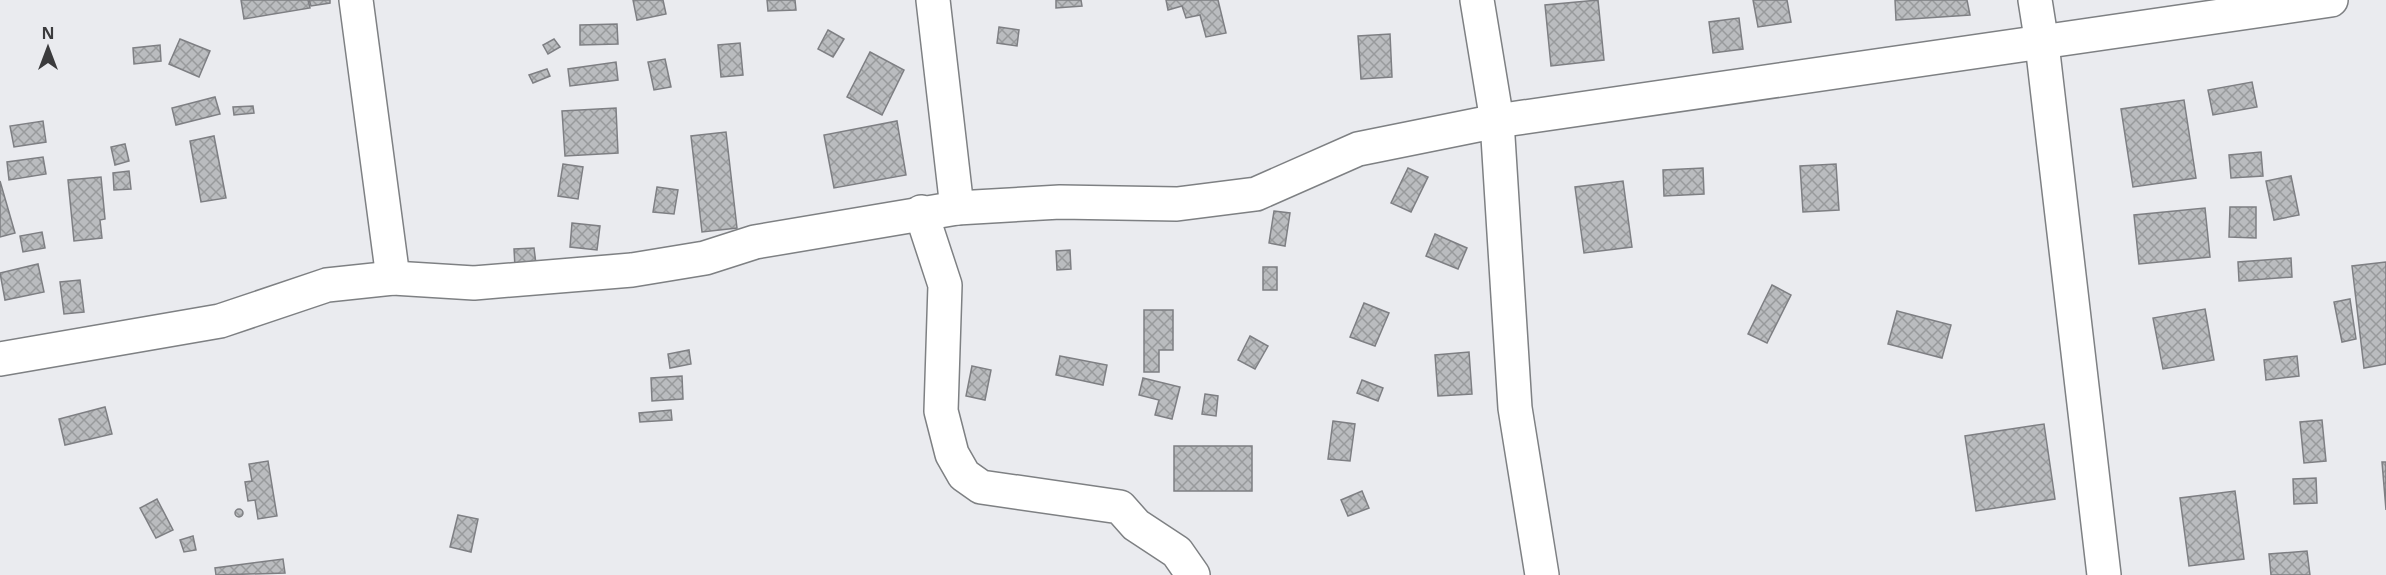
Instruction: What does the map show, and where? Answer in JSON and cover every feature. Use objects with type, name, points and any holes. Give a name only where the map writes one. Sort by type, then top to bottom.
[{"type":"street","points":[[356,0],[393,278]]},
{"type":"street","points":[[933,0],[957,208]]},
{"type":"street","points":[[1477,0],[1497,121],[1515,408],[1542,575]]},
{"type":"street","points":[[2035,0],[2104,575]]},
{"type":"street","points":[[0,359],[220,321],[327,285],[393,278],[474,283],[632,270],[705,258],[755,242],[831,231],[921,212],[957,208],[1060,202],[1177,204],[1256,194],[1358,149],[1497,121],[2042,44],[2331,0]]},
{"type":"street","points":[[921,212],[945,285],[941,411],[952,454],[964,475],[981,487],[1120,507],[1136,525],[1177,552],[1193,575]]},
{"type":"building","points":[[241,0],[308,0],[310,8],[244,19]]},
{"type":"building","points":[[309,0],[330,0],[330,3],[311,6]]},
{"type":"building","points":[[633,0],[663,0],[666,14],[637,20]]},
{"type":"building","points":[[767,0],[795,0],[796,10],[768,11]]},
{"type":"building","points":[[1056,0],[1081,0],[1082,6],[1056,8]]},
{"type":"building","points":[[1166,0],[1218,0],[1226,33],[1206,37],[1200,15],[1186,18],[1182,6],[1168,10]]},
{"type":"building","points":[[1598,0],[1604,60],[1551,66],[1545,5]]},
{"type":"building","points":[[1753,0],[1787,0],[1791,22],[1758,27]]},
{"type":"building","points":[[1895,0],[1967,0],[1970,15],[1896,20]]},
{"type":"building","points":[[1739,18],[1743,49],[1713,53],[1709,22]]},
{"type":"building","points":[[617,24],[618,44],[580,45],[580,25]]},
{"type":"building","points":[[999,27],[1019,30],[1017,46],[997,43]]},
{"type":"building","points":[[828,30],[844,39],[833,57],[818,49]]},
{"type":"building","points":[[1390,34],[1392,77],[1361,79],[1358,36]]},
{"type":"building","points":[[180,39],[210,51],[199,77],[169,64]]},
{"type":"building","points":[[554,39],[560,47],[548,54],[543,45]]},
{"type":"building","points":[[740,43],[743,75],[721,77],[718,45]]},
{"type":"building","points":[[160,45],[161,61],[134,64],[133,48]]},
{"type":"building","points":[[870,52],[904,70],[882,115],[847,97]]},
{"type":"building","points":[[665,59],[671,87],[654,90],[648,62]]},
{"type":"building","points":[[616,62],[618,80],[570,86],[568,69]]},
{"type":"building","points":[[547,69],[550,76],[533,83],[529,75]]},
{"type":"building","points":[[2252,82],[2257,107],[2213,115],[2208,90]]},
{"type":"building","points":[[215,97],[220,114],[176,125],[172,108]]},
{"type":"building","points":[[2184,100],[2196,178],[2133,187],[2121,109]]},
{"type":"building","points":[[253,106],[254,113],[234,115],[233,107]]},
{"type":"building","points":[[616,108],[618,153],[565,156],[562,111]]},
{"type":"building","points":[[43,121],[46,142],[14,147],[10,126]]},
{"type":"building","points":[[897,121],[906,175],[834,188],[824,135]]},
{"type":"building","points":[[726,132],[737,228],[702,232],[691,136]]},
{"type":"building","points":[[214,136],[226,198],[201,202],[190,141]]},
{"type":"building","points":[[125,144],[129,161],[115,165],[111,147]]},
{"type":"building","points":[[2261,152],[2263,176],[2231,178],[2229,155]]},
{"type":"building","points":[[43,157],[46,174],[9,180],[7,162]]},
{"type":"building","points":[[563,164],[583,167],[578,199],[558,196]]},
{"type":"building","points":[[1836,164],[1839,210],[1803,212],[1800,166]]},
{"type":"building","points":[[1408,168],[1428,177],[1411,212],[1391,203]]},
{"type":"building","points":[[1703,168],[1704,194],[1664,196],[1663,170]]},
{"type":"building","points":[[129,171],[131,189],[114,190],[113,173]]},
{"type":"building","points":[[2291,176],[2299,215],[2274,220],[2266,181]]},
{"type":"building","points":[[101,177],[105,219],[100,220],[102,238],[74,241],[68,180]]},
{"type":"building","points":[[0,181],[15,233],[0,237]]},
{"type":"building","points":[[1623,181],[1632,247],[1584,253],[1575,187]]},
{"type":"building","points":[[657,187],[678,190],[674,214],[653,212]]},
{"type":"building","points":[[2230,207],[2256,207],[2256,238],[2229,237]]},
{"type":"building","points":[[2205,208],[2210,257],[2139,264],[2134,215]]},
{"type":"building","points":[[1274,211],[1290,213],[1285,246],[1269,243]]},
{"type":"building","points":[[572,223],[600,226],[597,250],[570,247]]},
{"type":"building","points":[[42,232],[45,248],[23,252],[20,236]]},
{"type":"building","points":[[1435,234],[1467,248],[1458,269],[1426,256]]},
{"type":"building","points":[[534,248],[536,264],[515,267],[514,249]]},
{"type":"building","points":[[1070,250],[1071,269],[1057,270],[1056,251]]},
{"type":"building","points":[[2291,258],[2292,277],[2239,281],[2238,262]]},
{"type":"building","points":[[2386,262],[2386,364],[2364,368],[2352,266]]},
{"type":"building","points":[[38,264],[44,292],[5,300],[0,273]]},
{"type":"building","points":[[1263,267],[1277,267],[1277,290],[1263,290]]},
{"type":"building","points":[[80,280],[84,312],[64,314],[60,282]]},
{"type":"building","points":[[1772,285],[1791,295],[1767,343],[1748,334]]},
{"type":"building","points":[[2350,299],[2356,339],[2342,342],[2334,302]]},
{"type":"building","points":[[1364,303],[1389,313],[1375,346],[1350,337]]},
{"type":"building","points":[[2205,309],[2214,360],[2163,369],[2153,318]]},
{"type":"building","points":[[1144,310],[1173,310],[1173,350],[1159,350],[1159,372],[1144,372]]},
{"type":"building","points":[[1897,311],[1951,325],[1942,358],[1888,344]]},
{"type":"building","points":[[1250,336],[1268,346],[1255,369],[1238,360]]},
{"type":"building","points":[[689,350],[691,364],[670,368],[668,354]]},
{"type":"building","points":[[1469,352],[1472,394],[1438,396],[1435,355]]},
{"type":"building","points":[[1060,356],[1107,365],[1103,385],[1056,375]]},
{"type":"building","points":[[2297,356],[2299,376],[2266,380],[2264,360]]},
{"type":"building","points":[[972,366],[991,370],[985,400],[966,396]]},
{"type":"building","points":[[682,376],[683,399],[652,401],[651,378]]},
{"type":"building","points":[[1143,378],[1180,387],[1172,419],[1155,415],[1159,400],[1139,395]]},
{"type":"building","points":[[1362,380],[1383,388],[1378,401],[1357,393]]},
{"type":"building","points":[[1205,394],[1218,396],[1216,416],[1202,414]]},
{"type":"building","points":[[105,407],[112,434],[65,445],[59,419]]},
{"type":"building","points":[[671,410],[672,420],[640,422],[639,413]]},
{"type":"building","points":[[2322,420],[2326,461],[2304,463],[2300,422]]},
{"type":"building","points":[[1333,421],[1355,424],[1350,461],[1328,459]]},
{"type":"building","points":[[2044,424],[2055,499],[1976,511],[1965,436]]},
{"type":"building","points":[[1174,446],[1252,446],[1252,491],[1174,491]]},
{"type":"building","points":[[268,461],[277,516],[258,519],[255,500],[248,501],[245,482],[252,481],[249,464]]},
{"type":"building","points":[[2382,462],[2386,462],[2386,510]]},
{"type":"building","points":[[2316,478],[2317,503],[2294,504],[2293,479]]},
{"type":"building","points":[[1362,491],[1369,508],[1348,516],[1341,500]]},
{"type":"building","points":[[2235,491],[2244,559],[2189,566],[2180,498]]},
{"type":"building","points":[[157,499],[173,530],[156,538],[140,508]]},
{"type":"building","points":[[239,509],[243,513],[239,517],[235,513]]},
{"type":"building","points":[[458,515],[478,519],[471,552],[450,547]]},
{"type":"building","points":[[193,536],[196,550],[184,552],[180,540]]},
{"type":"building","points":[[2307,551],[2310,575],[2271,575],[2269,554]]},
{"type":"building","points":[[283,559],[285,573],[216,575],[215,568]]}]
